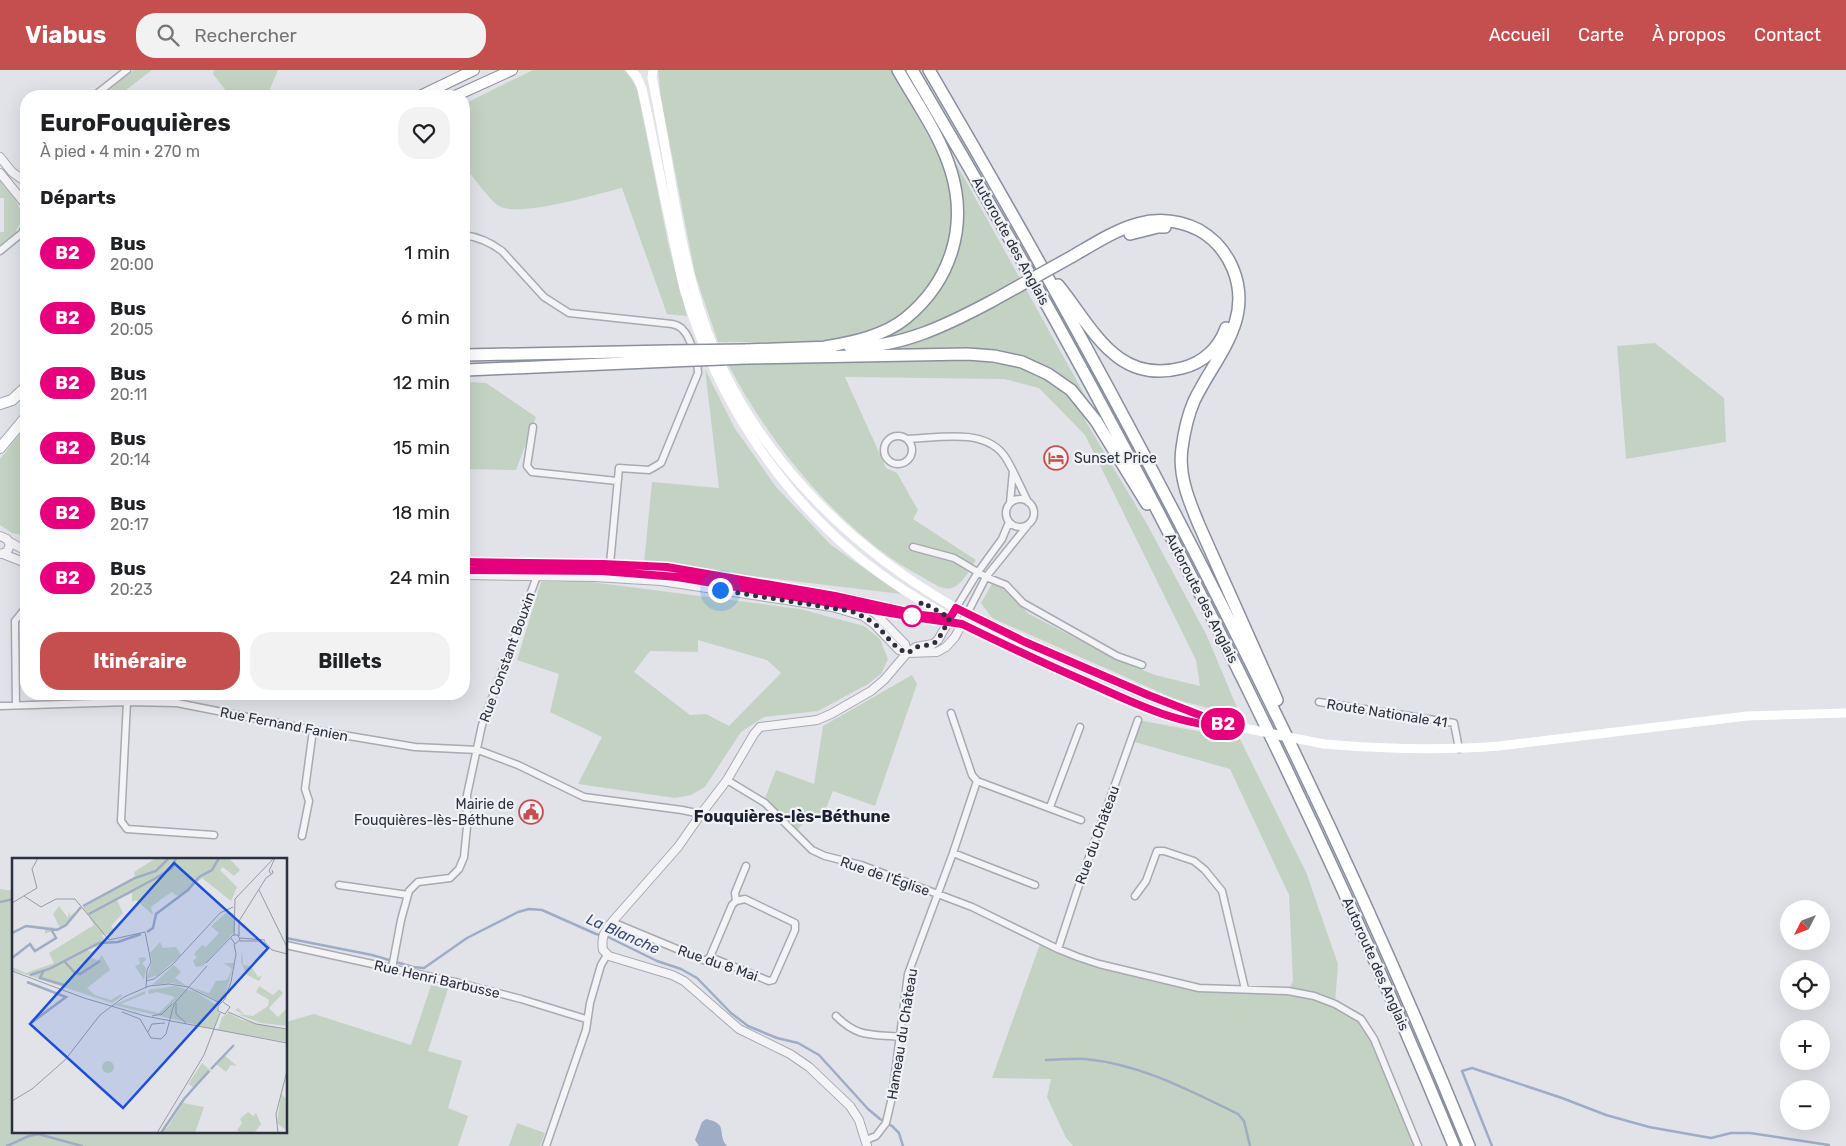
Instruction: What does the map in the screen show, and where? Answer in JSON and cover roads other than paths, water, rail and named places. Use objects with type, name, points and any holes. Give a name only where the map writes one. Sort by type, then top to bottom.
[{"type":"highway","points":[[827,352],[885,330],[906,318],[925,299],[942,277],[952,253],[958,224],[958,205],[951,170],[941,147],[898,70]]},
{"type":"highway","name":"Autoroute des Anglais","points":[[912,70],[1048,307],[1132,461],[1193,579],[1346,897],[1454,1146]]},
{"type":"highway","name":"Autoroute des Anglais","points":[[929,70],[1040,263],[1154,474],[1235,632],[1298,761],[1410,1005],[1469,1146]]},
{"type":"highway","points":[[827,352],[896,347],[945,331],[1074,258],[1114,232],[1130,225],[1147,221],[1165,220],[1183,223],[1215,240],[1228,258],[1236,276],[1239,292],[1238,312],[1226,345],[1204,381],[1193,404],[1181,450],[1181,474],[1187,496],[1199,525],[1279,704],[1298,761]]},
{"type":"highway","points":[[1040,263],[1108,350],[1125,363],[1140,369],[1157,372],[1191,366],[1205,358],[1223,336],[1231,314],[1232,294],[1229,279],[1221,260],[1209,244],[1198,236],[1175,228],[1151,228],[1118,238],[1074,258]]},
{"type":"highway","points":[[470,355],[670,356],[827,352],[967,354],[994,356],[1022,362],[1048,374],[1071,390],[1096,421],[1193,579]]},
{"type":"highway","points":[[470,370],[670,356]]},
{"type":"main road","points":[[432,90],[474,70]]},
{"type":"main road","points":[[468,90],[512,70]]},
{"type":"main road","points":[[631,70],[637,77],[642,89],[685,291],[708,354],[744,425],[792,492],[842,543],[901,589],[950,618],[1054,668],[1132,702],[1199,723],[1228,726]]},
{"type":"main road","points":[[653,70],[652,78],[672,189],[696,299],[723,368],[740,402],[760,433],[783,463],[806,490],[838,522],[863,545],[893,567],[967,614],[1025,642],[1148,695],[1228,726],[1324,744],[1384,749],[1459,749],[1508,745],[1746,716],[1846,713]]},
{"type":"main road","points":[[0,404],[12,400],[20,393]]},
{"type":"main road","points":[[0,448],[20,424]]},
{"type":"street","points":[[102,90],[127,70]]},
{"type":"street","points":[[0,157],[12,172],[20,177]]},
{"type":"street","points":[[0,173],[20,198]]},
{"type":"street","points":[[0,251],[20,235]]},
{"type":"street","points":[[470,236],[485,240],[502,251],[544,297],[569,313],[672,324],[682,328],[688,337],[698,368],[696,380],[661,463],[649,470],[619,468],[610,564]]},
{"type":"street","points":[[533,427],[527,466],[532,472],[617,481]]},
{"type":"street","points":[[470,575],[595,577],[661,581],[832,607],[863,616],[874,624],[899,650],[908,653],[937,652],[946,647],[955,637],[986,577],[1034,516],[1034,508],[1028,502],[1002,453],[987,441],[971,436],[908,439],[899,436],[890,438],[887,441],[884,450],[889,462],[904,464],[911,458],[912,448],[908,439]]},
{"type":"street","points":[[866,1143],[859,1120],[850,1106],[809,1067],[790,1054],[739,1030],[684,981],[672,975],[607,955],[602,950],[602,936],[678,847],[727,780],[760,727],[817,720],[831,714],[884,680],[908,653],[916,647],[933,644],[938,640],[978,572],[1002,539],[1009,522],[1006,510],[1010,503],[1013,471]]},
{"type":"street","points":[[1010,503],[1019,499],[1028,502]]},
{"type":"street","points":[[1009,522],[1017,527],[1027,526]]},
{"type":"street","points":[[0,536],[6,537],[10,542],[20,548]]},
{"type":"street","points":[[2,554],[10,549],[10,542]]},
{"type":"street","points":[[913,547],[954,558],[986,577],[1006,585],[1023,603],[1117,656],[1142,665]]},
{"type":"street","points":[[2,554],[20,561]]},
{"type":"street","points":[[470,562],[610,564],[667,567],[864,602],[905,644],[908,653]]},
{"type":"street","name":"Rue Constant Bouxin","points":[[408,895],[409,890],[418,882],[450,878],[460,869],[464,857],[467,827],[467,795],[482,725],[536,576],[537,563]]},
{"type":"street","points":[[16,705],[15,621],[20,615]]},
{"type":"street","points":[[127,702],[121,821],[127,829],[214,835]]},
{"type":"street","name":"Rue Fernand Fanien","points":[[0,706],[127,702],[177,703],[313,730],[415,747],[478,750],[518,765],[584,797],[701,814]]},
{"type":"street","name":"Route Nationale 41","points":[[1319,702],[1454,723],[1459,749]]},
{"type":"street","points":[[951,714],[972,775],[978,781],[1081,820]]},
{"type":"street","name":"Rue du Château","points":[[1058,950],[1138,720]]},
{"type":"street","points":[[1050,807],[1080,727]]},
{"type":"street","points":[[302,836],[309,801],[305,789],[313,730]]},
{"type":"street","name":"Rue de l'Église","points":[[727,780],[765,803],[812,850],[825,856],[861,865],[972,907],[1058,950],[1099,964],[1199,988],[1288,991],[1314,996],[1335,1004],[1361,1019],[1374,1039],[1418,1146]]},
{"type":"street","name":"Hameau du Château","points":[[866,1143],[876,1136],[886,1122],[908,974],[978,781]]},
{"type":"street","points":[[1135,896],[1146,881],[1158,850],[1194,861],[1205,870],[1222,890],[1245,989]]},
{"type":"street","points":[[953,853],[1034,885]]},
{"type":"street","points":[[710,957],[732,906],[736,901],[735,893],[746,866]]},
{"type":"street","points":[[339,885],[408,895],[400,920],[393,963]]},
{"type":"street","name":"Rue du 8 Mai","points":[[612,922],[706,961],[710,957],[770,981],[773,980],[795,930],[795,922],[745,899],[736,901]]},
{"type":"street","name":"Rue Henri Barbusse","points":[[288,946],[393,963],[586,1019]]},
{"type":"street","points":[[546,1146],[586,1030],[586,1019],[601,965],[607,955]]},
{"type":"street","points":[[836,1016],[848,1027],[865,1034],[900,1037]]},
{"type":"water","points":[[706,1119],[718,1124],[727,1146],[699,1146],[695,1140],[702,1122]]},
{"type":"waterway","name":"La Blanche","points":[[0,902],[12,899]]},
{"type":"waterway","name":"La Blanche","points":[[288,938],[372,955],[413,967],[424,968],[467,938],[518,912],[529,909],[542,910],[596,934],[608,937],[657,961],[681,969],[697,978],[731,1013],[748,1026],[777,1038],[798,1043],[819,1055],[868,1109],[899,1133],[903,1146]]},
{"type":"waterway","points":[[1046,1060],[1080,1059],[1105,1062],[1125,1066],[1164,1079],[1238,1114],[1244,1121],[1250,1146]]},
{"type":"waterway","points":[[1492,1146],[1462,1071],[1472,1068],[1606,1115],[1649,1127],[1711,1138],[1731,1133],[1750,1133],[1829,1145]]},
{"type":"waterway","points":[[7,1146],[38,1134],[82,1146]]},
{"type":"place","name":"Sunset Price","points":[[1056,458]]},
{"type":"place","name":"Mairie de Fouquières-lès-Béthune","points":[[531,812]]},
{"type":"district","name":"Fouquières-lès-Béthune","points":[[792,816]]}]
